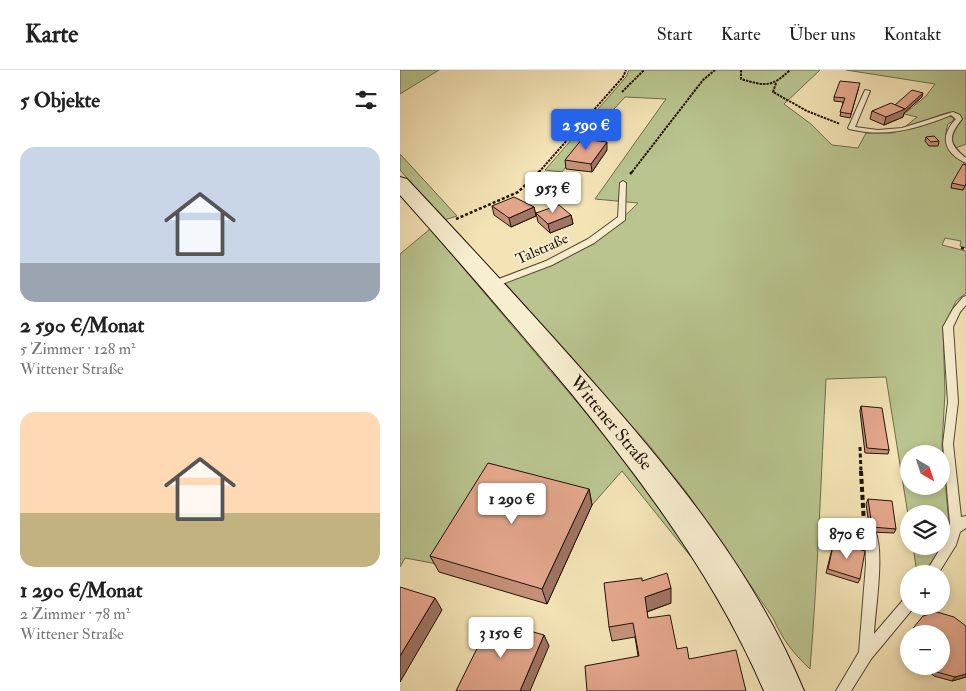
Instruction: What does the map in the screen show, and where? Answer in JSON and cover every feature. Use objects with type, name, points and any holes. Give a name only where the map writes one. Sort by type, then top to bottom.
[{"type":"main road","name":"Wittener Straße","points":[[402,189],[439,225],[617,429],[689,523],[740,602],[774,666],[784,691]]},
{"type":"lane","points":[[866,91],[851,128],[869,133],[892,131],[951,113],[958,116],[959,120],[951,125],[947,139],[950,147],[966,161]]},
{"type":"lane","name":"Talstraße","points":[[491,285],[549,262],[591,240],[622,218],[623,183]]},
{"type":"lane","points":[[937,565],[952,541],[955,528],[948,444],[953,402],[948,327],[956,311],[966,299]]},
{"type":"lane","points":[[955,528],[966,521]]},
{"type":"lane","points":[[866,654],[866,630],[874,557],[871,535]]},
{"type":"lane","points":[[843,691],[866,654],[900,614]]},
{"type":"path","points":[[439,225],[497,202],[523,188],[616,84],[626,70]]},
{"type":"path","points":[[622,92],[644,70]]},
{"type":"path","points":[[623,183],[703,80],[715,70]]},
{"type":"path","points":[[741,70],[741,79],[758,84],[776,83]]},
{"type":"path","points":[[790,70],[776,83],[773,92],[807,111],[851,128]]},
{"type":"path","points":[[616,84],[629,86]]},
{"type":"path","points":[[961,248],[966,249]]},
{"type":"path","points":[[860,448],[864,528],[871,535]]},
{"type":"green space","points":[[400,70],[439,70],[400,94]]},
{"type":"green space","points":[[629,70],[820,70],[784,104],[811,124],[832,145],[858,148],[866,133],[892,133],[948,116],[954,118],[948,124],[946,137],[953,151],[966,163],[966,169],[951,187],[963,190],[966,184],[966,248],[960,246],[961,241],[945,238],[942,245],[966,251],[966,293],[956,301],[943,329],[945,392],[942,445],[900,445],[900,465],[886,377],[826,379],[810,669],[788,645],[773,618],[687,493],[648,444],[505,283],[540,268],[593,240],[638,203],[595,199],[666,99],[625,97],[592,133],[562,172],[545,170],[626,77]]},
{"type":"green space","points":[[846,70],[966,70],[966,144],[953,149],[949,139],[952,125],[962,119],[960,116],[949,112],[905,127],[917,117],[904,114],[926,96],[935,84]]},
{"type":"green space","points":[[400,154],[457,216],[444,220],[400,170]]},
{"type":"green space","points":[[430,229],[621,454],[700,568],[622,471],[592,505],[443,565],[405,558],[400,567],[400,254]]},
{"type":"green space","points":[[905,495],[946,495],[947,505],[906,505]]},
{"type":"green space","points":[[914,555],[936,555],[929,565],[916,565]]},
{"type":"building","points":[[840,81],[860,83],[851,114],[840,112],[845,98],[834,97]]},
{"type":"building","points":[[912,90],[923,93],[905,109],[895,105]]},
{"type":"building","points":[[891,103],[905,109],[886,117],[872,111]]},
{"type":"building","points":[[934,136],[939,141],[931,142],[926,137]]},
{"type":"building","points":[[582,139],[607,142],[591,164],[565,160]]},
{"type":"building","points":[[963,164],[966,165],[965,186],[952,183]]},
{"type":"building","points":[[514,197],[534,207],[509,218],[492,206]]},
{"type":"building","points":[[559,205],[571,215],[548,224],[536,213]]},
{"type":"building","points":[[861,406],[882,408],[889,450],[867,448]]},
{"type":"building","points":[[488,463],[589,489],[542,589],[430,556]]},
{"type":"building","points":[[868,499],[892,501],[896,529],[872,527]]},
{"type":"building","points":[[834,541],[865,551],[860,579],[828,569]]},
{"type":"building","points":[[667,573],[671,588],[645,597],[648,618],[670,615],[677,649],[687,647],[689,659],[736,650],[746,691],[587,691],[585,666],[639,656],[633,623],[609,627],[604,583],[642,578],[642,581]]},
{"type":"building","points":[[400,587],[435,598],[400,656]]},
{"type":"building","points":[[947,615],[954,617],[966,626],[966,674],[955,677],[948,675],[950,675],[950,625],[916,625],[923,616]]},
{"type":"building","points":[[491,620],[544,635],[520,691],[456,691]]}]
